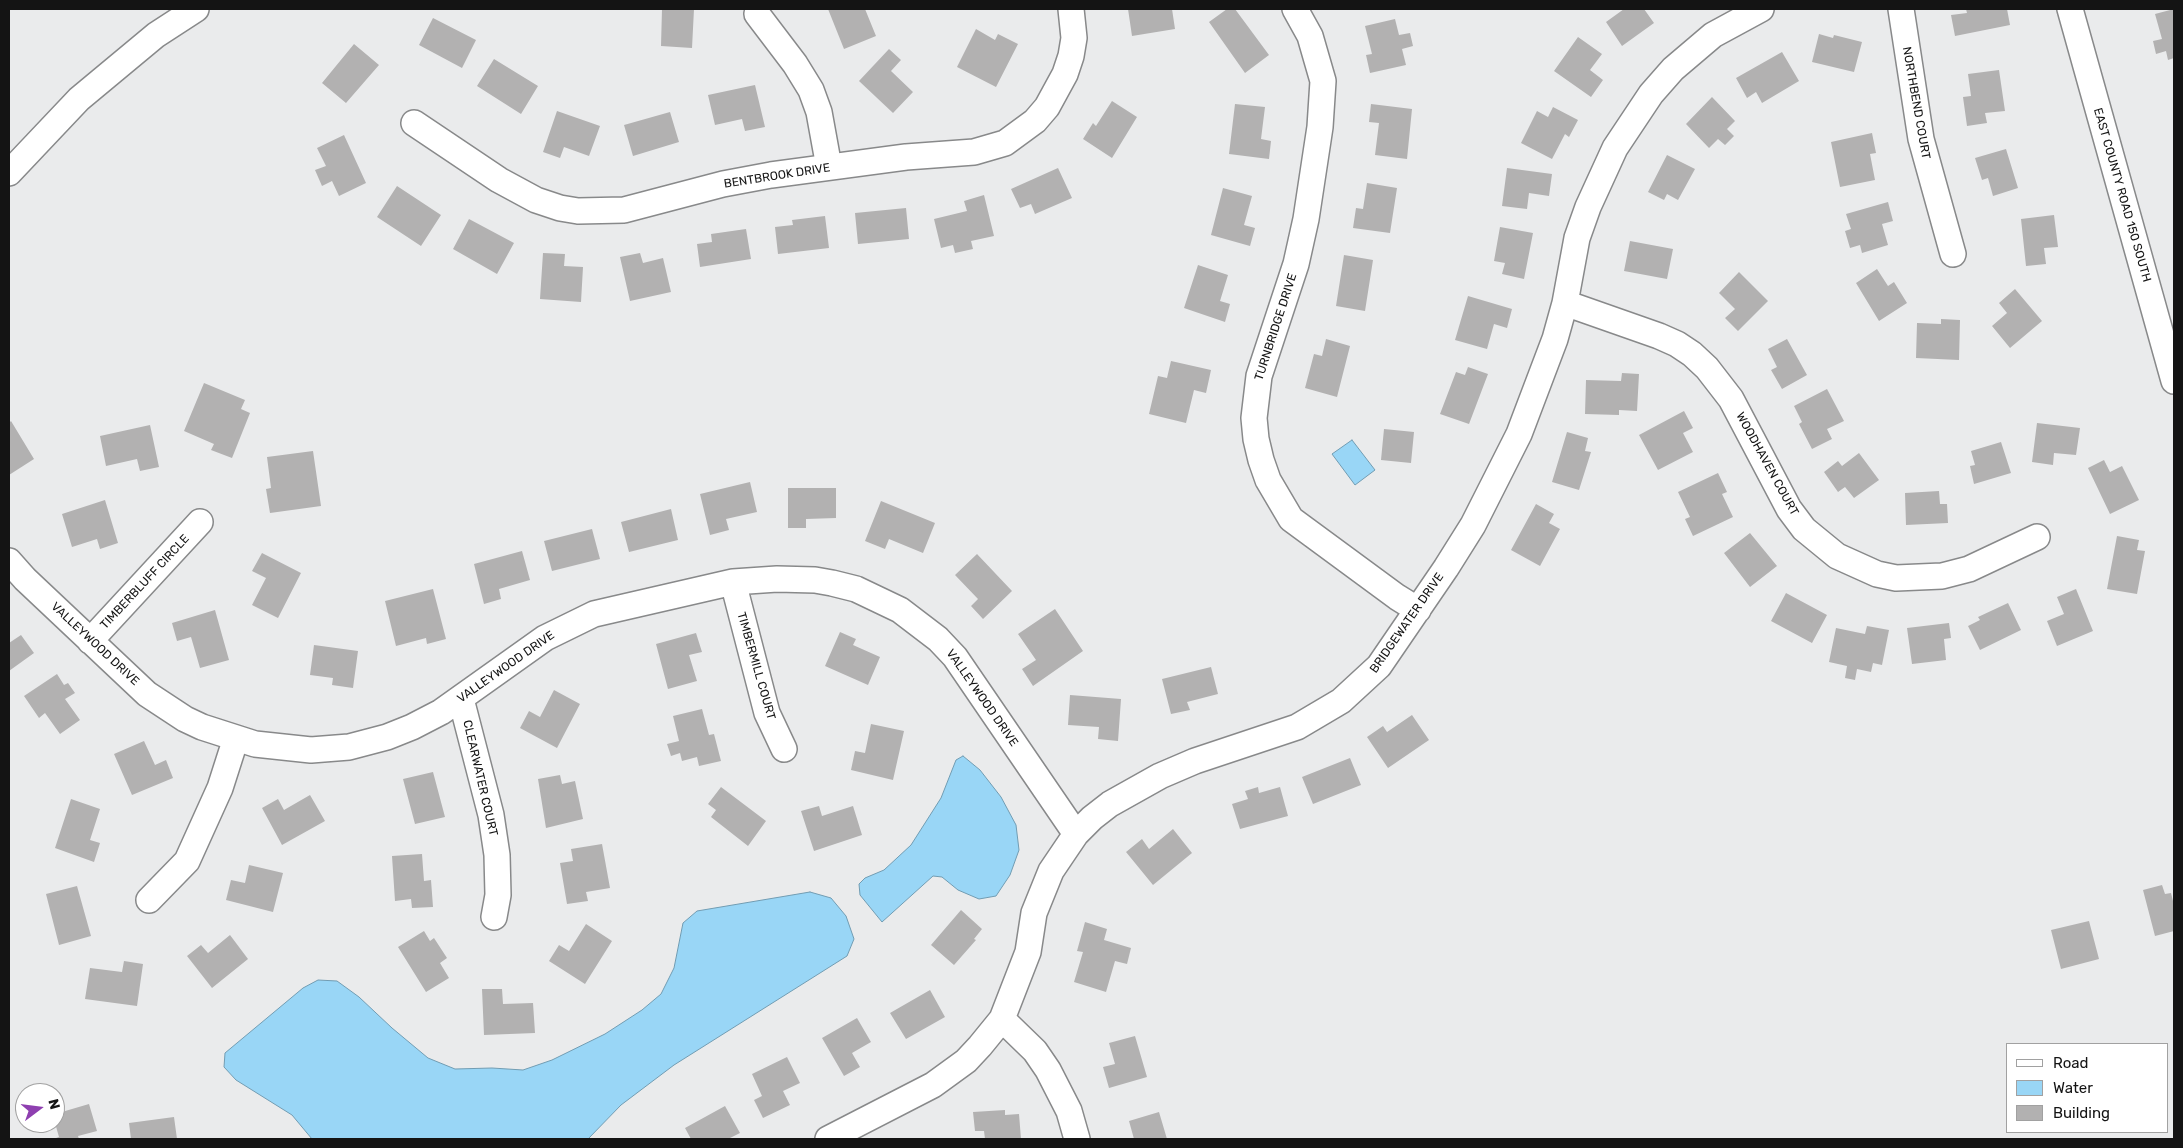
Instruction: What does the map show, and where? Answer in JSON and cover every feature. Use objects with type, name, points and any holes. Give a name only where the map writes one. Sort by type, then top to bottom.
[{"type":"street","points":[[9,174],[79,99],[156,35],[196,9]]},
{"type":"street","name":"BENTBROOK DRIVE","points":[[414,123],[500,180],[536,200],[560,208],[578,211],[624,210],[723,184],[829,167],[906,157],[974,152],[997,146],[1020,133],[1047,107],[1065,74],[1074,38],[1071,9]]},
{"type":"street","name":"TURNBRIDGE DRIVE","points":[[1296,9],[1310,36],[1323,81],[1320,127],[1310,200],[1296,264],[1259,376],[1254,418],[1258,446],[1268,480],[1291,519],[1397,597],[1418,610]]},
{"type":"street","name":"BRIDGEWATER DRIVE","points":[[828,1139],[934,1085],[951,1074],[966,1061],[1002,1019],[1028,952],[1034,913],[1041,892],[1054,864],[1076,834],[1110,804],[1160,776],[1195,761],[1297,727],[1327,710],[1362,685],[1379,666],[1464,539],[1497,480],[1538,386],[1565,303],[1577,238],[1588,207],[1600,177],[1632,120],[1662,82],[1692,51],[1735,21],[1761,9]]},
{"type":"street","name":"NORTHBEND COURT","points":[[1901,9],[1920,139],[1953,254]]},
{"type":"street","name":"EAST COUNTY ROAD 150 SOUTH","points":[[2070,9],[2174,381]]},
{"type":"street","points":[[757,14],[795,64],[811,90],[819,112],[829,167]]},
{"type":"street","name":"WOODHAVEN COURT","points":[[1565,303],[1659,336],[1677,344],[1692,354],[1707,368],[1731,398],[1794,516],[1804,529],[1837,556],[1877,574],[1886,576],[1917,578],[1942,576],[1969,569],[2037,537]]},
{"type":"street","name":"TIMBERBLUFF CIRCLE","points":[[90,641],[200,522]]},
{"type":"street","name":"VALLEYWOOD DRIVE","points":[[9,561],[90,641],[147,694],[165,707],[202,728],[254,744],[302,749],[349,747],[387,737],[412,726],[441,712],[461,699],[494,673],[545,638],[594,614],[734,582],[777,579],[815,580],[832,583],[878,598],[920,623],[954,657],[1076,834]]},
{"type":"street","name":"TIMBERMILL COURT","points":[[734,582],[767,713],[784,749]]},
{"type":"street","name":"CLEARWATER COURT","points":[[461,699],[491,815],[497,855],[498,895],[494,917]]},
{"type":"street","points":[[148,900],[187,861],[220,788],[236,738]]},
{"type":"street","points":[[1002,1019],[1024,1040],[1048,1070],[1069,1111],[1077,1139]]},
{"type":"water","points":[[1352,440],[1375,470],[1355,485],[1332,454]]},
{"type":"water","points":[[963,756],[980,770],[1001,797],[1016,825],[1019,850],[1010,875],[996,896],[979,899],[958,890],[942,877],[933,876],[882,922],[860,895],[859,884],[865,878],[884,870],[911,845],[941,798],[956,760]]},
{"type":"water","points":[[810,892],[831,898],[846,916],[854,939],[847,956],[674,1065],[621,1105],[588,1139],[312,1139],[292,1115],[236,1080],[224,1067],[225,1053],[303,988],[318,980],[337,981],[359,997],[428,1058],[455,1069],[492,1068],[523,1070],[552,1060],[605,1034],[642,1010],[661,994],[674,968],[683,923],[697,911]]},
{"type":"building","points":[[662,9],[694,9],[692,48],[661,46]]},
{"type":"building","points":[[828,9],[865,9],[876,36],[844,49]]},
{"type":"building","points":[[1128,9],[1172,9],[1175,29],[1132,36]]},
{"type":"building","points":[[1227,9],[1235,9],[1269,55],[1245,73],[1209,22]]},
{"type":"building","points":[[1624,9],[1644,9],[1654,23],[1622,46],[1606,22]]},
{"type":"building","points":[[1966,9],[2007,9],[2010,25],[1955,36],[1951,15],[1967,13]]},
{"type":"building","points":[[2174,9],[2174,58],[2168,60],[2166,51],[2156,54],[2153,41],[2162,39],[2155,14]]},
{"type":"building","points":[[433,18],[476,40],[462,68],[419,45]]},
{"type":"building","points":[[1395,19],[1399,35],[1410,33],[1413,46],[1402,49],[1406,65],[1370,73],[1366,55],[1372,54],[1365,26]]},
{"type":"building","points":[[976,29],[995,40],[998,34],[1018,44],[996,87],[957,67]]},
{"type":"building","points":[[1819,34],[1833,38],[1834,35],[1862,42],[1854,72],[1812,62]]},
{"type":"building","points":[[1578,37],[1602,54],[1590,70],[1603,80],[1591,97],[1554,71]]},
{"type":"building","points":[[354,44],[379,65],[346,103],[322,83]]},
{"type":"building","points":[[889,49],[901,60],[891,71],[913,92],[893,113],[859,81]]},
{"type":"building","points":[[1782,52],[1799,81],[1762,103],[1756,92],[1747,98],[1736,78]]},
{"type":"building","points":[[494,59],[538,86],[521,114],[477,86]]},
{"type":"building","points":[[1999,70],[2005,111],[1985,113],[1987,123],[1967,126],[1963,97],[1971,96],[1968,74]]},
{"type":"building","points":[[755,85],[765,127],[745,131],[742,119],[715,125],[708,95]]},
{"type":"building","points":[[1712,97],[1735,121],[1727,129],[1734,136],[1725,145],[1718,139],[1709,148],[1686,124]]},
{"type":"building","points":[[1112,101],[1137,117],[1112,158],[1083,139],[1093,123],[1096,126]]},
{"type":"building","points":[[1235,104],[1265,107],[1261,139],[1271,141],[1269,159],[1229,154]]},
{"type":"building","points":[[1371,104],[1412,109],[1407,159],[1375,155],[1379,123],[1369,122]]},
{"type":"building","points":[[1553,107],[1578,120],[1569,137],[1565,134],[1552,159],[1521,143],[1537,111],[1548,117]]},
{"type":"building","points":[[557,111],[600,126],[589,156],[564,147],[560,158],[543,152]]},
{"type":"building","points":[[670,112],[679,142],[633,156],[624,125]]},
{"type":"building","points":[[1872,133],[1876,153],[1870,154],[1875,180],[1840,187],[1831,142]]},
{"type":"building","points":[[344,135],[366,183],[339,196],[332,181],[322,186],[315,170],[326,166],[317,148]]},
{"type":"building","points":[[2006,149],[2018,188],[1993,196],[1988,178],[1982,180],[1975,158]]},
{"type":"building","points":[[1667,155],[1695,169],[1678,200],[1667,194],[1664,200],[1648,192]]},
{"type":"building","points":[[1058,168],[1072,198],[1035,214],[1031,204],[1020,208],[1011,189]]},
{"type":"building","points":[[1507,168],[1552,174],[1549,196],[1529,193],[1527,209],[1502,206]]},
{"type":"building","points":[[1367,183],[1397,188],[1390,233],[1353,228],[1356,208],[1363,209]]},
{"type":"building","points":[[397,186],[441,215],[421,246],[377,217]]},
{"type":"building","points":[[1223,188],[1252,196],[1244,225],[1255,228],[1250,246],[1211,235]]},
{"type":"building","points":[[984,195],[994,236],[971,241],[973,249],[955,253],[953,245],[941,248],[934,219],[967,211],[964,201]]},
{"type":"building","points":[[1888,202],[1893,221],[1882,224],[1888,245],[1862,253],[1860,245],[1850,248],[1845,231],[1851,229],[1846,214]]},
{"type":"building","points":[[906,208],[909,239],[858,244],[855,213]]},
{"type":"building","points":[[2054,215],[2058,247],[2044,248],[2046,264],[2026,266],[2021,219]]},
{"type":"building","points":[[825,216],[829,248],[778,254],[775,227],[793,225],[792,220]]},
{"type":"building","points":[[469,219],[514,243],[497,274],[453,249]]},
{"type":"building","points":[[1500,227],[1533,233],[1524,279],[1502,274],[1505,263],[1494,261]]},
{"type":"building","points":[[746,229],[751,259],[700,267],[697,244],[712,242],[711,234]]},
{"type":"building","points":[[1630,241],[1673,249],[1667,279],[1624,271]]},
{"type":"building","points":[[543,253],[565,254],[564,266],[583,267],[581,302],[540,299]]},
{"type":"building","points":[[640,253],[643,263],[663,258],[671,292],[630,301],[620,257]]},
{"type":"building","points":[[1344,255],[1373,260],[1365,311],[1336,306]]},
{"type":"building","points":[[1198,265],[1228,275],[1220,301],[1230,304],[1225,322],[1184,308]]},
{"type":"building","points":[[1877,269],[1888,286],[1894,282],[1907,303],[1879,321],[1856,283]]},
{"type":"building","points":[[1739,272],[1768,301],[1738,331],[1725,318],[1735,309],[1719,293]]},
{"type":"building","points":[[2015,289],[2042,321],[2010,348],[1992,326],[2007,313],[1999,303]]},
{"type":"building","points":[[1468,296],[1512,309],[1507,328],[1494,324],[1487,349],[1455,340]]},
{"type":"building","points":[[1941,319],[1960,320],[1959,360],[1916,358],[1917,323],[1941,324]]},
{"type":"building","points":[[1326,339],[1350,346],[1337,397],[1305,388],[1314,354],[1322,356]]},
{"type":"building","points":[[1787,339],[1807,375],[1782,389],[1771,370],[1777,367],[1768,349]]},
{"type":"building","points":[[1171,361],[1211,370],[1206,393],[1194,390],[1186,423],[1149,414],[1158,376],[1167,378]]},
{"type":"building","points":[[1468,367],[1488,374],[1469,424],[1440,414],[1456,372],[1465,375]]},
{"type":"building","points":[[1622,373],[1639,374],[1637,411],[1619,410],[1619,415],[1585,414],[1586,380],[1621,381]]},
{"type":"building","points":[[204,383],[245,400],[241,409],[250,413],[232,458],[211,450],[214,444],[184,431]]},
{"type":"building","points":[[1827,389],[1844,421],[1827,429],[1832,439],[1812,449],[1799,424],[1802,422],[1794,406]]},
{"type":"building","points":[[1684,411],[1693,428],[1683,433],[1693,452],[1658,470],[1639,435]]},
{"type":"building","points":[[11,421],[34,459],[9,475],[9,423]]},
{"type":"building","points":[[2037,423],[2080,428],[2076,455],[2054,453],[2053,465],[2032,462]]},
{"type":"building","points":[[150,425],[159,467],[140,471],[137,459],[106,466],[100,436]]},
{"type":"building","points":[[1384,429],[1414,432],[1411,463],[1381,460]]},
{"type":"building","points":[[1567,432],[1588,438],[1585,451],[1591,452],[1579,490],[1552,482]]},
{"type":"building","points":[[2001,442],[2011,473],[1974,484],[1970,466],[1975,465],[1971,451]]},
{"type":"building","points":[[313,451],[321,506],[270,513],[266,489],[271,488],[267,457]]},
{"type":"building","points":[[1859,453],[1879,480],[1854,498],[1845,487],[1838,492],[1824,472],[1838,461],[1842,466]]},
{"type":"building","points":[[2104,460],[2110,472],[2122,466],[2139,500],[2110,514],[2088,468]]},
{"type":"building","points":[[1718,473],[1727,492],[1722,494],[1733,517],[1693,536],[1685,519],[1690,517],[1678,492]]},
{"type":"building","points":[[750,482],[757,512],[726,519],[729,530],[710,535],[700,494]]},
{"type":"building","points":[[788,488],[836,488],[836,518],[806,519],[806,528],[788,528]]},
{"type":"building","points":[[1939,491],[1940,504],[1947,504],[1948,523],[1906,525],[1905,493]]},
{"type":"building","points":[[105,500],[118,543],[100,549],[97,539],[72,547],[62,514]]},
{"type":"building","points":[[881,501],[935,523],[923,553],[889,539],[885,549],[865,541]]},
{"type":"building","points":[[1536,504],[1554,514],[1549,523],[1560,529],[1540,566],[1511,550]]},
{"type":"building","points":[[671,509],[678,540],[629,552],[621,522]]},
{"type":"building","points":[[592,529],[600,559],[552,571],[544,541]]},
{"type":"building","points":[[1750,533],[1777,566],[1750,587],[1724,553]]},
{"type":"building","points":[[2117,536],[2139,540],[2137,550],[2145,551],[2137,594],[2107,589]]},
{"type":"building","points":[[522,551],[530,580],[499,589],[501,599],[484,604],[474,564]]},
{"type":"building","points":[[262,553],[301,573],[278,618],[252,605],[266,578],[252,571]]},
{"type":"building","points":[[977,554],[1012,591],[983,619],[971,606],[978,599],[955,575]]},
{"type":"building","points":[[433,589],[446,639],[427,644],[426,638],[396,646],[385,601]]},
{"type":"building","points":[[2076,589],[2093,631],[2057,646],[2047,621],[2064,614],[2057,597]]},
{"type":"building","points":[[1786,593],[1827,615],[1812,643],[1771,621]]},
{"type":"building","points":[[2008,603],[2021,630],[1980,650],[1968,626],[1980,620],[1978,617]]},
{"type":"building","points":[[1055,609],[1083,651],[1033,686],[1022,669],[1036,660],[1018,634]]},
{"type":"building","points":[[215,610],[229,660],[200,668],[191,637],[177,641],[172,623]]},
{"type":"building","points":[[1949,623],[1951,638],[1944,639],[1946,660],[1912,664],[1907,628]]},
{"type":"building","points":[[1867,626],[1889,630],[1882,665],[1873,663],[1871,672],[1857,669],[1855,680],[1845,678],[1847,666],[1829,662],[1836,628],[1865,634]]},
{"type":"building","points":[[840,632],[856,639],[853,645],[880,657],[868,685],[825,666]]},
{"type":"building","points":[[696,633],[702,652],[689,655],[697,681],[668,689],[656,644]]},
{"type":"building","points":[[21,635],[34,653],[9,671],[9,643]]},
{"type":"building","points":[[314,645],[358,651],[353,688],[332,685],[333,678],[310,675]]},
{"type":"building","points":[[1211,667],[1218,694],[1187,702],[1190,710],[1171,714],[1162,679]]},
{"type":"building","points":[[57,674],[64,685],[68,683],[75,693],[65,699],[80,720],[60,734],[45,713],[39,718],[24,696]]},
{"type":"building","points":[[554,690],[580,704],[557,748],[520,728],[529,711],[540,717]]},
{"type":"building","points":[[1070,695],[1121,699],[1118,741],[1098,739],[1099,727],[1068,725]]},
{"type":"building","points":[[702,709],[709,735],[714,734],[721,761],[699,766],[697,757],[682,761],[680,753],[671,756],[667,744],[679,741],[673,716]]},
{"type":"building","points":[[1412,715],[1429,740],[1388,768],[1367,737],[1383,726],[1387,732]]},
{"type":"building","points":[[871,724],[904,731],[893,780],[851,770],[855,751],[865,753]]},
{"type":"building","points":[[144,741],[155,765],[166,760],[173,778],[132,795],[114,754]]},
{"type":"building","points":[[1350,758],[1361,785],[1313,804],[1302,777]]},
{"type":"building","points":[[433,772],[445,817],[415,824],[403,779]]},
{"type":"building","points":[[560,775],[562,784],[575,781],[583,819],[546,828],[538,779]]},
{"type":"building","points":[[721,787],[766,821],[748,846],[711,817],[716,810],[708,804]]},
{"type":"building","points":[[1258,787],[1259,793],[1280,787],[1288,816],[1240,829],[1232,804],[1248,799],[1245,791]]},
{"type":"building","points":[[310,795],[325,821],[282,845],[262,808],[278,799],[284,810]]},
{"type":"building","points":[[71,799],[100,809],[90,840],[100,843],[94,862],[55,848]]},
{"type":"building","points":[[819,806],[822,816],[853,806],[862,835],[814,851],[801,811]]},
{"type":"building","points":[[1173,829],[1192,853],[1153,885],[1126,852],[1142,839],[1149,849]]},
{"type":"building","points":[[602,844],[610,888],[586,892],[588,901],[567,904],[560,863],[573,861],[571,849]]},
{"type":"building","points":[[422,854],[424,881],[431,880],[433,907],[412,908],[411,899],[395,901],[392,856]]},
{"type":"building","points":[[249,865],[283,873],[273,912],[226,900],[231,880],[245,883]]},
{"type":"building","points":[[2162,885],[2165,894],[2171,893],[2174,905],[2174,931],[2155,936],[2143,890]]},
{"type":"building","points":[[77,886],[91,936],[59,945],[46,894]]},
{"type":"building","points":[[961,910],[982,929],[974,939],[976,940],[954,965],[931,945]]},
{"type":"building","points":[[2089,921],[2099,959],[2061,969],[2051,930]]},
{"type":"building","points":[[1085,922],[1107,929],[1104,940],[1131,948],[1127,964],[1115,961],[1106,992],[1074,982],[1083,952],[1077,951]]},
{"type":"building","points":[[586,924],[612,941],[585,984],[549,961],[559,945],[569,951]]},
{"type":"building","points":[[424,931],[430,941],[434,938],[447,958],[440,963],[449,978],[426,992],[398,947]]},
{"type":"building","points":[[230,935],[248,959],[212,988],[187,956],[201,945],[208,953]]},
{"type":"building","points":[[124,961],[143,964],[137,1006],[85,999],[90,968],[122,972]]},
{"type":"building","points":[[482,989],[502,989],[503,1004],[533,1003],[535,1033],[484,1035]]},
{"type":"building","points":[[930,990],[945,1017],[906,1039],[890,1013]]},
{"type":"building","points":[[857,1018],[871,1042],[852,1053],[860,1067],[844,1076],[822,1038]]},
{"type":"building","points":[[1135,1036],[1147,1077],[1109,1088],[1103,1067],[1115,1064],[1109,1043]]},
{"type":"building","points":[[787,1057],[800,1083],[783,1091],[790,1105],[763,1118],[754,1100],[762,1096],[752,1074]]},
{"type":"building","points":[[89,1104],[97,1131],[78,1136],[79,1139],[53,1139],[59,1137],[58,1133],[65,1133],[65,1111]]},
{"type":"building","points":[[725,1106],[740,1133],[728,1139],[691,1139],[685,1128]]},
{"type":"building","points":[[1005,1110],[1005,1115],[1019,1114],[1021,1139],[985,1139],[984,1131],[975,1131],[973,1112]]},
{"type":"building","points":[[1159,1112],[1167,1139],[1134,1139],[1129,1121]]},
{"type":"building","points":[[174,1117],[177,1139],[131,1139],[129,1123]]}]
